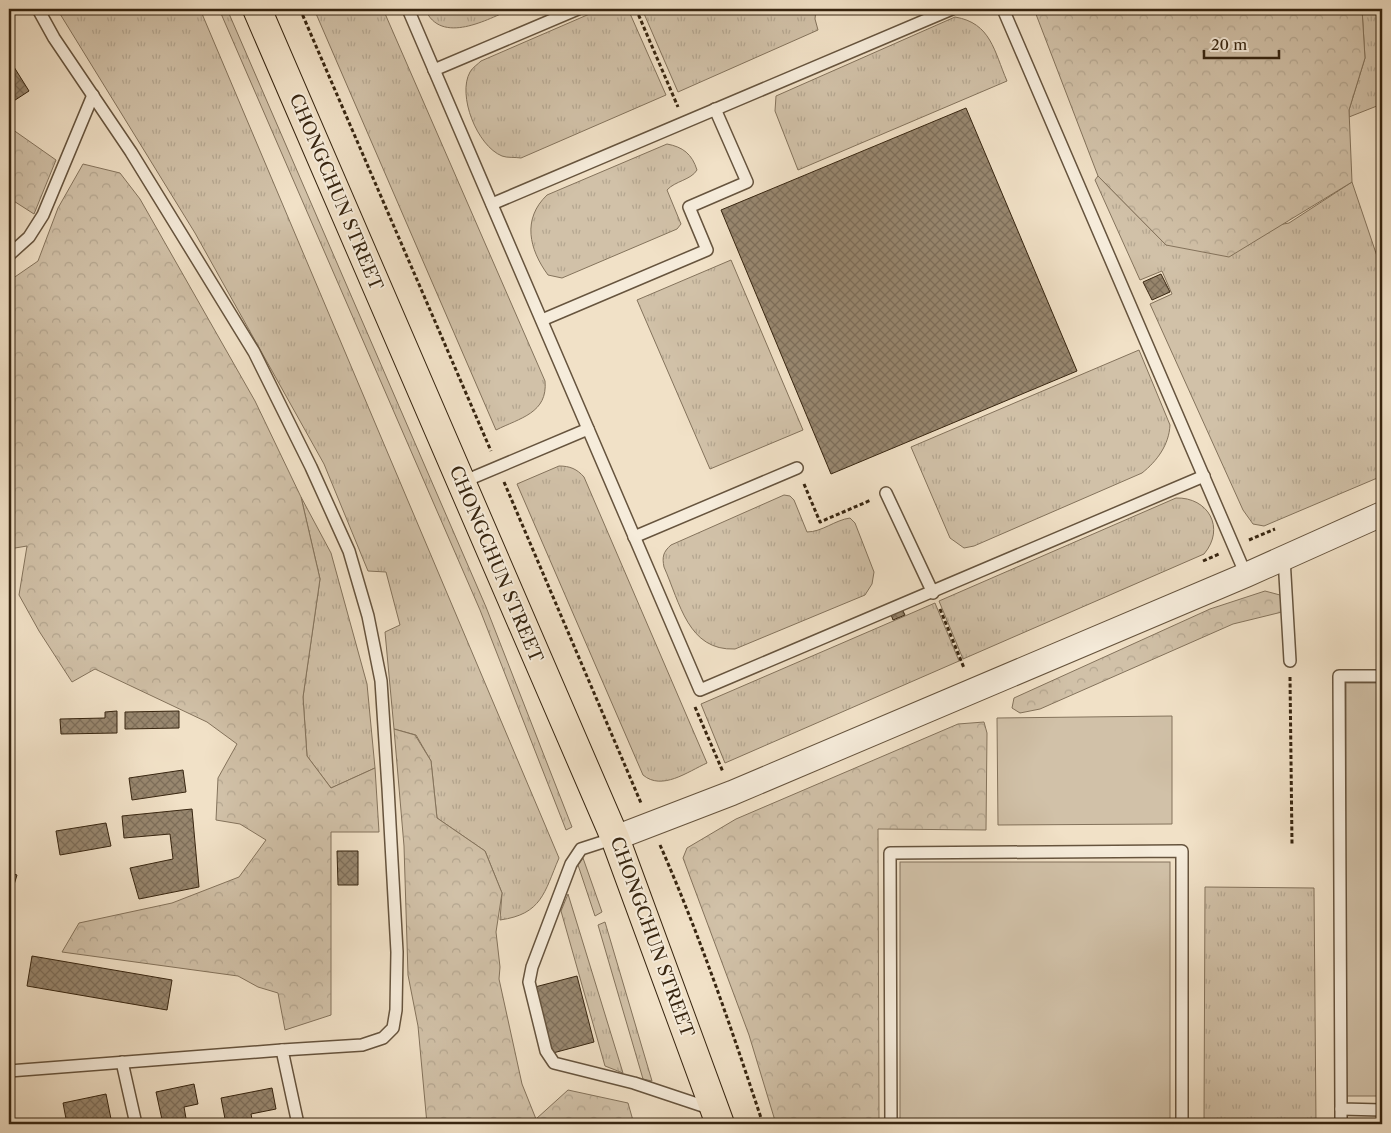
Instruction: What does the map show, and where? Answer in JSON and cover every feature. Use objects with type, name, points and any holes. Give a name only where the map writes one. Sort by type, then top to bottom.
[{"type":"main road","name":"CHONGCHUN STREET","points":[[258,9],[460,483],[615,838],[717,1120]]},
{"type":"street","points":[[615,838],[732,793],[1246,575],[1382,514]]},
{"type":"lane","points":[[9,1070],[362,1045],[383,1038],[393,1028],[396,1010],[397,952],[380,681],[370,625],[349,551],[311,467],[254,352],[131,152],[38,9]]},
{"type":"lane","points":[[408,9],[700,690],[933,593],[1204,476]]},
{"type":"lane","points":[[434,70],[578,9]]},
{"type":"lane","points":[[492,204],[951,9]]},
{"type":"lane","points":[[1003,9],[1246,575]]},
{"type":"lane","points":[[9,255],[30,237],[43,215],[93,95]]},
{"type":"lane","points":[[542,320],[707,250],[689,207],[747,182],[715,109]]},
{"type":"lane","points":[[460,483],[588,429]]},
{"type":"lane","points":[[634,537],[796,468]]},
{"type":"lane","points":[[886,494],[933,593]]},
{"type":"lane","points":[[1284,558],[1290,661]]},
{"type":"lane","points":[[1341,1124],[1339,676],[1382,676]]},
{"type":"lane","points":[[615,838],[581,849],[571,864],[532,967],[529,982],[546,1051],[554,1063],[634,1083],[717,1120]]},
{"type":"lane","points":[[891,1124],[890,852],[1182,851],[1182,1124]]},
{"type":"lane","points":[[282,1050],[298,1124]]},
{"type":"lane","points":[[122,1062],[136,1124]]},
{"type":"lane","points":[[1341,1109],[1382,1110]]},
{"type":"path","points":[[300,9],[682,897],[736,1040],[763,1124]]},
{"type":"path","points":[[636,9],[685,122]]},
{"type":"path","points":[[796,468],[820,522],[886,494]]},
{"type":"path","points":[[933,593],[974,690]]},
{"type":"path","points":[[1290,661],[1292,844]]},
{"type":"path","points":[[700,690],[694,705],[732,793]]},
{"type":"green space","points":[[57,9],[200,9],[559,858],[540,900],[525,913],[500,920],[502,893],[485,851],[437,818],[431,761],[416,735],[394,729],[385,632],[400,625],[386,572],[368,571],[324,464],[195,233]]},
{"type":"green space","points":[[219,9],[227,9],[486,607],[572,827],[566,830],[480,610]]},
{"type":"green space","points":[[314,9],[383,9],[545,381],[545,392],[542,400],[531,413],[523,418],[496,430]]},
{"type":"green space","points":[[425,9],[512,9],[466,27],[453,28],[442,26],[432,20]]},
{"type":"green space","points":[[601,9],[628,9],[666,95],[521,158],[504,157],[493,150],[477,131],[468,106],[466,93],[471,71],[481,61]]},
{"type":"green space","points":[[642,9],[816,9],[815,19],[818,30],[678,92]]},
{"type":"green space","points":[[1034,9],[1362,9],[1365,58],[1349,110],[1352,182],[1229,257],[1166,245],[1098,176]]},
{"type":"green space","points":[[1362,9],[1382,9],[1382,104],[1349,117],[1349,110],[1365,58]]},
{"type":"green space","points":[[955,17],[967,20],[984,32],[990,40],[1007,81],[798,170],[775,111],[776,96]]},
{"type":"green space","points":[[9,127],[56,160],[34,214],[9,198]]},
{"type":"green space","points":[[667,144],[678,147],[686,152],[697,170],[691,176],[674,184],[667,190],[681,224],[677,229],[562,278],[548,275],[536,255],[531,234],[534,214],[539,204],[547,195]]},
{"type":"green space","points":[[83,164],[120,173],[140,199],[255,401],[301,497],[320,579],[303,697],[307,756],[331,788],[375,768],[379,832],[331,832],[331,1015],[285,1030],[278,993],[258,987],[238,976],[62,952],[79,923],[172,903],[239,877],[266,840],[240,824],[216,820],[218,778],[237,744],[207,722],[95,669],[72,682],[39,631],[19,595],[27,546],[9,549],[9,281],[38,261],[58,208]]},
{"type":"green space","points":[[1098,176],[1166,245],[1289,223],[1352,182],[1382,271],[1382,476],[1264,526],[1253,524],[1243,510],[1150,304],[1172,294],[1162,271],[1140,280],[1095,180]]},
{"type":"green space","points":[[731,260],[803,430],[710,469],[637,300]]},
{"type":"green space","points":[[1139,350],[1170,425],[1165,446],[1153,463],[1142,473],[974,546],[964,548],[950,538],[911,447]]},
{"type":"green space","points":[[559,466],[573,468],[584,477],[707,763],[683,775],[666,781],[658,781],[643,775],[517,484]]},
{"type":"green space","points":[[784,495],[790,496],[794,500],[807,532],[818,530],[850,518],[855,523],[874,572],[872,584],[865,595],[735,649],[719,648],[706,642],[696,633],[681,609],[664,567],[663,557],[666,550],[671,545]]},
{"type":"green space","points":[[301,497],[331,553],[367,684],[375,768],[331,788],[307,756],[303,697],[320,579]]},
{"type":"green space","points":[[1176,498],[1187,499],[1197,503],[1205,508],[1210,516],[1213,534],[1204,554],[963,659],[939,601]]},
{"type":"green space","points":[[1265,591],[1280,595],[1282,612],[1233,624],[1040,709],[1020,713],[1012,708],[1014,698],[1210,609]]},
{"type":"green space","points":[[935,603],[959,661],[725,763],[701,704]]},
{"type":"green space","points":[[1346,683],[1382,683],[1382,1096],[1345,1096]]},
{"type":"green space","points":[[1172,716],[1172,824],[998,825],[997,718]]},
{"type":"green space","points":[[984,722],[987,733],[986,830],[878,829],[879,1124],[776,1124],[749,1035],[683,858],[687,848],[736,819],[958,724]]},
{"type":"green space","points":[[394,729],[415,735],[431,761],[437,818],[485,851],[502,893],[496,932],[500,967],[499,979],[522,1084],[536,1119],[568,1090],[628,1103],[634,1124],[427,1124],[418,1026],[408,975],[404,846]]},
{"type":"green space","points":[[583,858],[602,912],[595,916],[578,865]]},
{"type":"green space","points":[[900,862],[1170,862],[1170,1124],[900,1124]]},
{"type":"green space","points":[[1205,887],[1314,888],[1316,1124],[1204,1124]]},
{"type":"green space","points":[[568,894],[623,1073],[605,1066],[561,911]]},
{"type":"green space","points":[[605,922],[652,1081],[643,1079],[598,925]]},
{"type":"building","points":[[9,59],[29,91],[9,104]]},
{"type":"building","points":[[966,108],[1077,371],[831,474],[721,210]]},
{"type":"building","points":[[1161,274],[1170,292],[1152,300],[1143,282]]},
{"type":"building","points":[[901,607],[905,615],[893,620],[890,612]]},
{"type":"building","points":[[117,711],[117,733],[61,734],[60,719],[105,718],[105,712]]},
{"type":"building","points":[[179,711],[179,728],[125,729],[125,712]]},
{"type":"building","points":[[183,770],[186,792],[132,800],[129,778]]},
{"type":"building","points":[[192,809],[199,887],[139,899],[130,868],[173,859],[170,834],[124,838],[122,816]]},
{"type":"building","points":[[106,823],[111,846],[60,855],[56,831]]},
{"type":"building","points":[[337,851],[358,851],[358,885],[338,885]]},
{"type":"building","points":[[9,872],[17,875],[9,901]]},
{"type":"building","points":[[32,956],[172,980],[167,1010],[27,986]]},
{"type":"building","points":[[577,976],[594,1042],[553,1053],[535,987]]},
{"type":"building","points":[[194,1084],[198,1104],[184,1107],[187,1124],[163,1124],[156,1092]]},
{"type":"building","points":[[272,1088],[276,1109],[251,1114],[253,1124],[226,1124],[221,1098]]},
{"type":"building","points":[[106,1094],[112,1124],[67,1124],[63,1103]]}]
